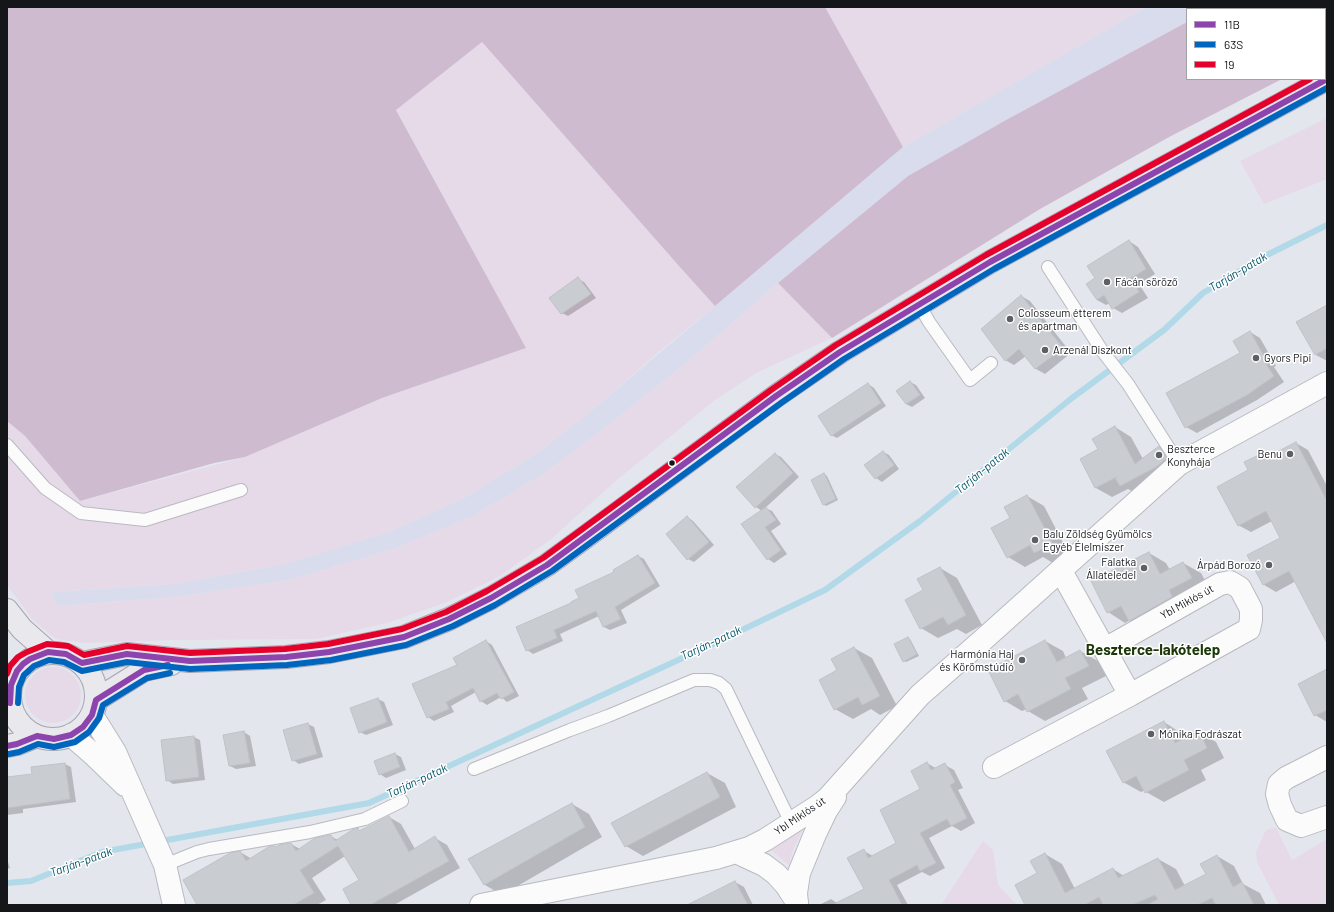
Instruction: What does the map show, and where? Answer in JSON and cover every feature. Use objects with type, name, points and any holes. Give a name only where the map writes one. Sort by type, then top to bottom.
[{"type":"main road","points":[[94,708],[96,690],[89,671],[82,663],[66,654],[48,652],[23,664],[17,671],[10,671],[9,705],[15,717],[25,728],[37,736],[54,739],[71,735],[83,727],[94,708],[144,670],[190,661],[286,657],[329,652],[404,637],[449,618],[491,598],[547,564],[589,535],[770,400],[826,361],[990,262],[1325,80]]},
{"type":"main road","points":[[7,610],[22,629],[48,652]]},
{"type":"main road","points":[[82,663],[127,654],[190,661]]},
{"type":"main road","points":[[7,746],[17,744],[37,736]]},
{"type":"street","name":"Ybl Miklós út","points":[[481,905],[716,858],[749,848],[765,840],[828,798],[920,695],[1061,571],[1179,464],[1327,383]]},
{"type":"street","points":[[1061,571],[1130,695]]},
{"type":"street","name":"Ybl Miklós út","points":[[994,767],[1130,695],[1249,629],[1251,609],[1240,588],[1230,582],[1220,584],[1105,649]]},
{"type":"street","points":[[94,708],[158,851],[174,905]]},
{"type":"street","points":[[71,735],[132,791]]},
{"type":"street","points":[[1327,757],[1286,778],[1279,784],[1277,794],[1287,820],[1301,826],[1327,817]]},
{"type":"street","points":[[797,903],[796,894],[801,867],[826,811],[846,779]]},
{"type":"street","points":[[736,852],[764,865],[776,874],[786,885],[797,903]]},
{"type":"lane","points":[[1048,267],[1103,352],[1128,384],[1179,464]]},
{"type":"lane","points":[[919,304],[929,322],[970,380],[991,363]]},
{"type":"lane","points":[[7,445],[44,488],[81,513],[145,520],[241,490]]},
{"type":"lane","points":[[474,769],[694,680],[710,680],[719,683],[726,689],[791,823]]},
{"type":"lane","points":[[158,851],[209,849],[310,832],[365,819],[402,801]]},
{"type":"shaded area","points":[[7,7],[825,7],[903,147],[715,306],[482,42],[396,110],[526,348],[382,398],[245,457],[214,463],[80,501],[25,436],[7,421]]},
{"type":"shaded area","points":[[825,7],[1146,7],[903,147]]},
{"type":"shaded area","points":[[1146,7],[1214,7],[1186,8],[1186,23],[1006,120],[908,176],[778,283],[686,363],[598,433],[545,473],[473,516],[394,549],[289,580],[176,597],[57,606],[52,592],[174,584],[285,564],[389,532],[464,498],[539,452],[585,416],[903,147]]},
{"type":"shaded area","points":[[1327,7],[1327,55],[1326,56],[1326,8],[1212,8]]},
{"type":"shaded area","points":[[1186,23],[1186,80],[1280,80],[1171,136],[1040,209],[832,338],[778,283],[908,176],[1006,120]]},
{"type":"shaded area","points":[[482,42],[715,306],[667,345],[585,416],[539,452],[464,498],[389,532],[285,564],[174,584],[52,592],[57,606],[176,597],[289,580],[394,549],[473,516],[545,473],[598,433],[686,363],[778,283],[832,338],[758,372],[715,400],[618,479],[551,539],[500,576],[447,602],[387,623],[316,639],[172,640],[84,643],[56,639],[34,621],[7,585],[7,421],[25,436],[80,501],[245,457],[382,398],[526,348],[396,109]]},
{"type":"shaded area","points":[[1327,118],[1327,179],[1264,204],[1240,161]]},
{"type":"shaded area","points":[[48,667],[58,667],[73,675],[79,684],[81,695],[79,706],[73,715],[58,723],[48,723],[37,718],[30,711],[25,700],[25,690],[30,679],[37,672]]},
{"type":"shaded area","points":[[804,827],[792,852],[789,865],[771,850]]},
{"type":"shaded area","points":[[1276,828],[1292,860],[1327,839],[1327,905],[1279,905],[1257,862],[1256,852],[1266,830]]},
{"type":"shaded area","points":[[983,841],[993,850],[998,885],[1017,905],[941,905]]},
{"type":"building","points":[[1129,240],[1146,269],[1131,278],[1139,292],[1112,309],[1104,295],[1097,300],[1086,284],[1095,278],[1087,266]]},
{"type":"building","points":[[578,277],[591,294],[561,314],[549,298]]},
{"type":"building","points":[[1021,295],[1063,348],[1035,369],[1019,349],[1005,361],[981,329]]},
{"type":"building","points":[[1327,305],[1327,348],[1315,355],[1296,322]]},
{"type":"building","points":[[1250,331],[1266,360],[1264,361],[1274,376],[1247,395],[1185,428],[1166,393],[1240,353],[1233,341]]},
{"type":"building","points":[[910,381],[920,395],[906,404],[896,391]]},
{"type":"building","points":[[868,383],[881,403],[831,436],[818,416]]},
{"type":"building","points":[[1115,426],[1135,464],[1159,446],[1167,458],[1156,467],[1120,486],[1115,478],[1095,488],[1080,459],[1098,449],[1092,439]]},
{"type":"building","points":[[1296,442],[1327,501],[1327,643],[1289,571],[1263,585],[1247,555],[1280,538],[1266,511],[1238,526],[1217,487],[1248,470],[1244,462],[1265,452],[1267,457]]},
{"type":"building","points":[[883,451],[894,465],[875,479],[864,465]]},
{"type":"building","points":[[775,453],[793,473],[755,508],[736,487]]},
{"type":"building","points":[[824,473],[836,499],[823,505],[811,480]]},
{"type":"building","points":[[1027,495],[1053,544],[1034,553],[1030,545],[1007,558],[991,528],[1010,518],[1004,507]]},
{"type":"building","points":[[766,507],[776,520],[765,527],[781,550],[767,560],[741,524]]},
{"type":"building","points":[[687,516],[709,542],[687,560],[666,534]]},
{"type":"building","points":[[1149,552],[1160,574],[1183,562],[1192,578],[1169,590],[1172,597],[1129,621],[1121,606],[1107,613],[1091,581]]},
{"type":"building","points":[[638,555],[655,583],[615,607],[621,619],[603,627],[596,611],[554,630],[557,638],[526,651],[516,627],[571,603],[579,598],[575,590],[614,572],[613,570]]},
{"type":"building","points":[[940,567],[966,615],[948,625],[943,617],[920,629],[905,600],[923,590],[917,579]]},
{"type":"building","points":[[908,637],[917,654],[903,662],[894,644]]},
{"type":"building","points":[[486,640],[514,692],[501,699],[497,693],[480,702],[473,688],[446,702],[449,709],[427,718],[412,684],[457,665],[453,658]]},
{"type":"building","points":[[1045,640],[1057,662],[1080,650],[1089,666],[1065,678],[1071,689],[1027,712],[1018,694],[1004,702],[988,670]]},
{"type":"building","points":[[854,647],[880,696],[862,705],[858,697],[834,710],[819,680],[837,670],[831,659]]},
{"type":"building","points":[[1327,669],[1327,710],[1314,716],[1298,684]]},
{"type":"building","points":[[378,698],[387,722],[359,733],[350,708]]},
{"type":"building","points":[[1164,721],[1175,743],[1199,731],[1207,748],[1184,760],[1189,770],[1145,793],[1136,776],[1123,783],[1106,751]]},
{"type":"building","points":[[308,723],[317,754],[292,761],[283,730]]},
{"type":"building","points":[[244,731],[250,763],[229,766],[223,735]]},
{"type":"building","points":[[194,736],[199,777],[166,781],[161,740]]},
{"type":"building","points":[[395,753],[400,767],[379,775],[374,761]]},
{"type":"building","points":[[927,762],[931,770],[945,763],[955,782],[950,785],[967,818],[951,826],[947,819],[920,833],[936,863],[920,871],[917,865],[889,880],[902,905],[832,905],[864,889],[847,858],[864,849],[868,858],[896,843],[880,810],[920,789],[911,771]]},
{"type":"building","points":[[65,763],[70,799],[7,808],[7,777],[32,774],[31,767]]},
{"type":"building","points":[[707,772],[720,797],[625,847],[611,823]]},
{"type":"building","points":[[572,803],[585,827],[484,885],[468,859]]},
{"type":"building","points":[[389,816],[409,852],[435,836],[449,861],[370,905],[351,905],[343,889],[359,880],[338,846],[300,870],[314,893],[293,905],[197,905],[183,880],[230,853],[240,851],[246,861],[270,846],[276,847],[291,843],[296,851],[315,838],[331,835],[335,841],[352,830],[358,828],[359,831]]},
{"type":"building","points":[[1045,853],[1065,893],[1113,868],[1118,878],[1158,858],[1175,890],[1206,874],[1200,864],[1217,855],[1233,887],[1242,882],[1254,905],[1216,905],[1212,898],[1197,905],[1147,905],[1158,899],[1155,895],[1132,905],[1103,905],[1099,897],[1084,905],[1025,905],[1015,885],[1037,873],[1030,861]]},
{"type":"building","points":[[735,881],[748,905],[687,905]]},
{"type":"waterway","name":"Tarján-patak","points":[[7,883],[31,881],[102,852],[369,803],[715,643],[825,590],[920,521],[1072,398],[1164,330],[1203,293],[1265,256],[1327,225]]},
{"type":"transit line","name":"19","points":[[7,674],[10,666],[18,657],[47,644],[68,646],[84,655],[127,646],[190,653],[285,649],[328,644],[402,629],[446,612],[487,591],[543,558],[771,390],[836,345],[986,255],[1308,80]]},
{"type":"transit line","name":"11B","points":[[10,703],[11,685],[17,671],[30,659],[48,652],[66,654],[82,663],[127,654],[190,661],[286,657],[329,652],[404,637],[449,619],[491,598],[547,565],[776,396],[840,352],[990,262],[1325,80]]},
{"type":"transit line","name":"63S","points":[[18,703],[19,687],[24,675],[34,666],[49,660],[64,662],[82,671],[127,662],[190,669],[287,665],[331,660],[406,645],[453,626],[495,605],[552,571],[781,403],[844,359],[994,269],[1327,88]]},
{"type":"transit line","name":"11B","points":[[7,746],[17,744],[37,736],[54,739],[71,735],[83,727],[92,715],[96,700],[144,670],[168,665]]},
{"type":"transit line","name":"63S","points":[[9,754],[19,752],[38,744],[54,747],[75,742],[89,732],[99,718],[103,705],[147,678],[170,673]]},
{"type":"place","name":"Fácán söröző","points":[[1107,282]]},
{"type":"place","name":"Colosseum étterem és apartman","points":[[1010,319]]},
{"type":"place","name":"Arzenál Diszkont","points":[[1045,350]]},
{"type":"place","name":"Gyors Pipi","points":[[1256,358]]},
{"type":"place","name":"Benu","points":[[1290,454]]},
{"type":"place","name":"Beszterce Konyhája","points":[[1159,455]]},
{"type":"place","name":"Balu Zöldség Gyümölcs Egyéb Élelmiszer","points":[[1035,540]]},
{"type":"place","name":"Árpád Borozó","points":[[1269,565]]},
{"type":"place","name":"Falatka Állateledel","points":[[1144,568]]},
{"type":"place","name":"Harmónia Haj és Körömstúdió","points":[[1022,660]]},
{"type":"place","name":"Mónika Fodrászat","points":[[1151,734]]},
{"type":"district","name":"Beszterce-lakótelep","points":[[1153,650]]}]
